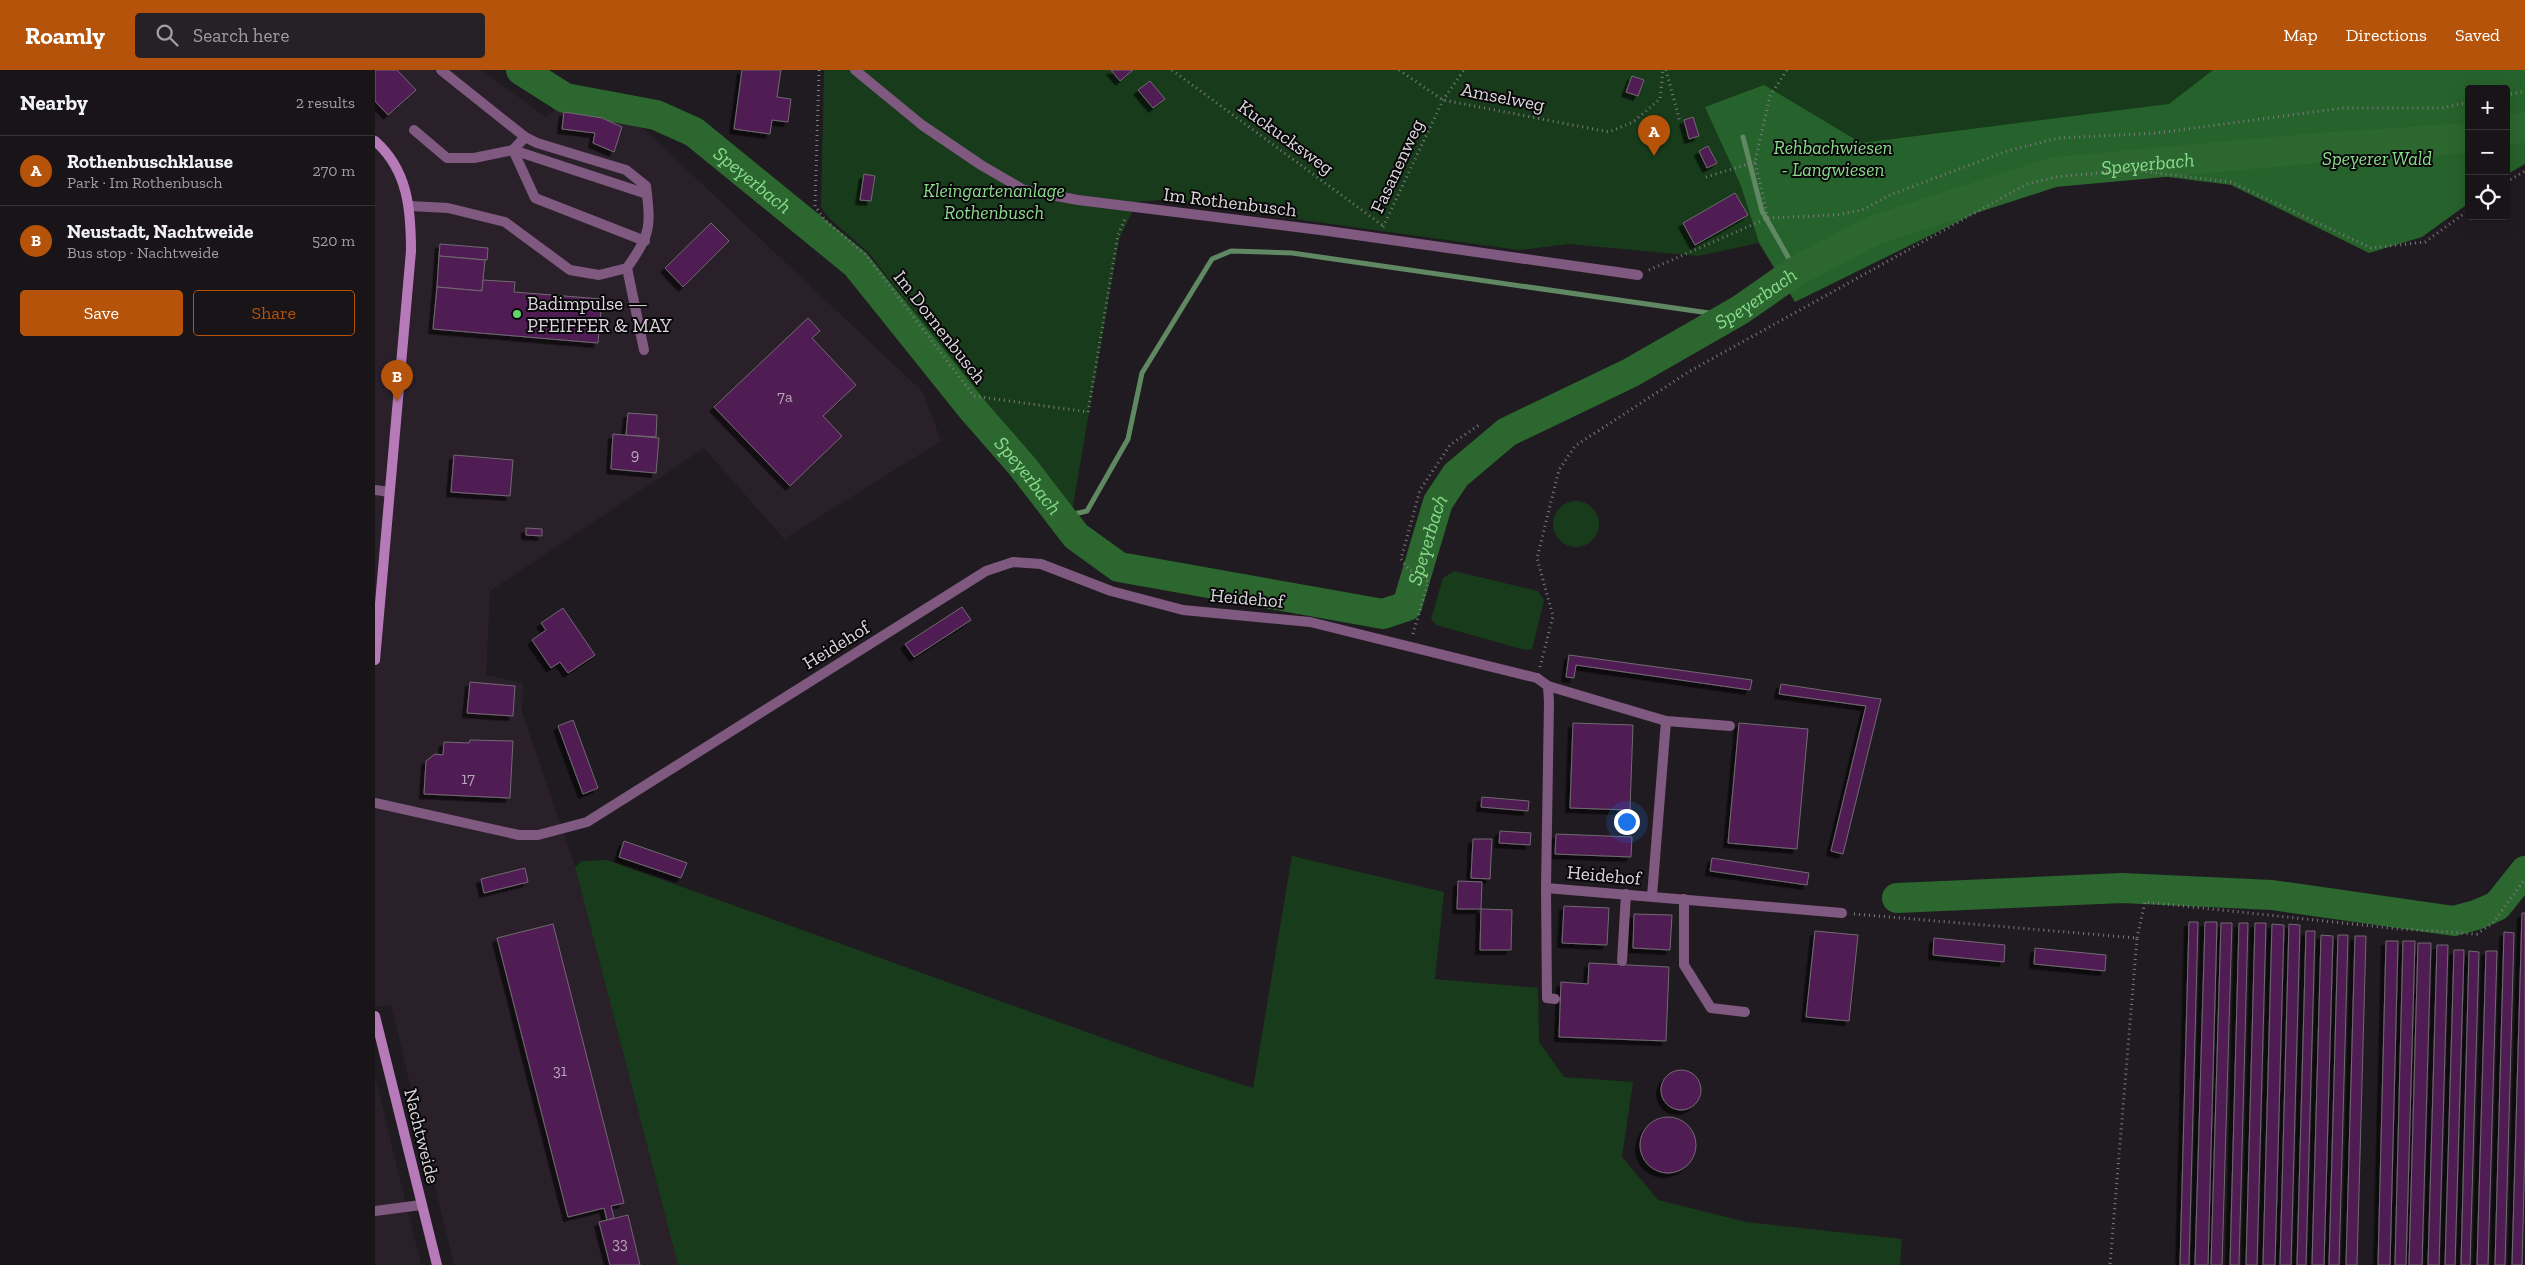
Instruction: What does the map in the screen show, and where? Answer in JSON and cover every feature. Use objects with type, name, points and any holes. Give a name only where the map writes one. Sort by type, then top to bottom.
[{"type":"street","points":[[410,206],[448,208],[505,222],[570,270],[599,275],[627,268],[645,241],[649,217],[646,186],[626,170],[537,143],[525,137],[441,70]]},
{"type":"street","name":"Im Rothenbusch","points":[[855,70],[922,126],[981,165],[1024,190],[1130,207],[1328,231],[1638,275]]},
{"type":"street","points":[[414,130],[447,158],[474,158],[513,150],[647,194]]},
{"type":"street","points":[[513,150],[525,137]]},
{"type":"street","points":[[375,655],[411,251],[410,206],[395,165],[377,147]]},
{"type":"street","points":[[513,150],[535,198],[645,241]]},
{"type":"street","points":[[627,268],[644,350]]},
{"type":"street","points":[[375,490],[389,492]]},
{"type":"street","name":"Heidehof","points":[[375,803],[519,835],[538,835],[587,822],[986,571],[1013,562],[1041,564],[1111,591],[1183,610],[1310,622],[1537,678],[1548,686],[1546,888],[1842,913]]},
{"type":"street","points":[[1548,686],[1666,721],[1729,726]]},
{"type":"street","points":[[1652,896],[1666,721]]},
{"type":"street","points":[[1546,888],[1547,998],[1555,999]]},
{"type":"street","points":[[1621,961],[1627,894]]},
{"type":"street","points":[[1685,899],[1684,965],[1711,1008],[1745,1012]]},
{"type":"street","name":"Nachtweide","points":[[375,1016],[437,1265]]},
{"type":"street","points":[[375,1211],[421,1205]]},
{"type":"path","name":"Im Dornenbusch","points":[[819,70],[815,206],[825,220],[866,255],[974,396],[1088,412],[1118,235],[1130,207]]},
{"type":"path","name":"Kuckucksweg","points":[[1172,70],[1384,226]]},
{"type":"path","name":"Amselweg","points":[[1399,70],[1443,100],[1609,132],[1633,122],[1660,99],[1665,70]]},
{"type":"path","name":"Fasanenweg","points":[[1375,227],[1384,226],[1443,100],[1464,70]]},
{"type":"path","points":[[1665,70],[1681,122]]},
{"type":"path","points":[[1768,218],[1753,163],[1770,96],[1787,70]]},
{"type":"path","points":[[2510,94],[2525,91]]},
{"type":"path","points":[[1638,275],[1768,218],[1836,215],[1863,210],[1890,195],[2007,151],[2058,138],[2157,133],[2343,108],[2442,108],[2465,103]]},
{"type":"path","points":[[1706,177],[1753,163]]},
{"type":"path","points":[[1537,678],[1553,616],[1537,558],[1559,470],[1575,446],[1690,371],[2027,184],[2056,177],[2131,170],[2231,182],[2371,248],[2425,242],[2465,213]]},
{"type":"path","points":[[2510,180],[2525,171]]},
{"type":"path","points":[[1409,647],[1428,582],[1423,576],[1409,570],[1401,559],[1420,490],[1451,445],[1479,425]]},
{"type":"path","points":[[2110,1265],[2137,938],[2145,902],[2400,929],[2477,934],[2493,923],[2525,879]]},
{"type":"path","points":[[1842,913],[2137,938]]},
{"type":"shaded area","points":[[375,70],[481,70],[546,117],[560,106],[634,120],[923,392],[941,441],[784,539],[704,448],[490,591],[486,675],[523,683],[522,712],[575,867],[678,1265],[454,1265],[391,1005],[375,1007]]},
{"type":"shaded area","points":[[375,1077],[421,1265],[375,1265]]},
{"type":"green space","name":"Kleingartenanlage Rothenbusch","points":[[824,70],[2221,70],[2186,149],[1741,186],[1759,243],[1698,256],[1569,244],[1519,250],[1159,200],[1137,202],[1119,239],[1072,511],[976,394],[869,253],[830,219],[821,207]]},
{"type":"green space","name":"Speyerer Wald","points":[[2213,70],[2525,70],[2525,164],[2510,173],[2510,85],[2465,85],[2465,206],[2422,237],[2369,253],[2231,185],[2073,165],[1795,302],[1759,243],[1741,186],[1705,107],[1764,85],[1861,143],[2169,104]]},
{"type":"green space","points":[[1572,501],[1580,501],[1589,505],[1595,511],[1599,524],[1595,537],[1589,543],[1580,547],[1572,547],[1563,543],[1557,537],[1553,528],[1553,520],[1557,511],[1563,505]]},
{"type":"green space","points":[[1454,571],[1538,591],[1544,600],[1532,649],[1525,650],[1436,625],[1431,619],[1443,578]]},
{"type":"green space","points":[[1292,856],[1444,892],[1435,979],[1538,988],[1539,1042],[1564,1077],[1633,1082],[1622,1157],[1658,1200],[1746,1222],[1902,1239],[1900,1265],[678,1265],[575,867],[582,861],[607,860],[1159,1058],[1253,1088]]},
{"type":"building","points":[[375,70],[397,70],[416,90],[388,115],[375,101]]},
{"type":"building","points":[[742,70],[781,70],[777,97],[791,99],[788,122],[772,120],[770,134],[734,129]]},
{"type":"building","points":[[1111,70],[1133,70],[1120,81]]},
{"type":"building","points":[[1632,76],[1644,80],[1638,96],[1626,92]]},
{"type":"building","points":[[1150,81],[1165,99],[1153,108],[1138,90]]},
{"type":"building","points":[[564,112],[602,118],[622,127],[614,152],[593,143],[595,133],[562,129]]},
{"type":"building","points":[[1693,117],[1699,136],[1689,139],[1684,120]]},
{"type":"building","points":[[1708,146],[1717,163],[1707,168],[1699,151]]},
{"type":"building","points":[[864,174],[875,176],[871,201],[860,200]]},
{"type":"building","points":[[1735,193],[1748,215],[1695,245],[1683,223]]},
{"type":"building","points":[[711,223],[729,241],[683,287],[665,268]]},
{"type":"building","points":[[440,244],[488,248],[487,260],[439,256]]},
{"type":"building","points":[[439,256],[485,260],[482,291],[437,287]]},
{"type":"building","name":"Badimpulse — PFEIFFER & MAY","points":[[483,280],[515,282],[514,292],[602,299],[598,343],[433,329],[437,287],[482,291]]},
{"type":"building","points":[[808,318],[820,331],[812,338],[856,385],[823,416],[842,436],[790,486],[714,407]]},
{"type":"building","points":[[628,413],[657,415],[656,437],[626,435]]},
{"type":"building","points":[[613,434],[659,438],[656,473],[611,469]]},
{"type":"building","points":[[454,455],[513,460],[510,496],[451,492]]},
{"type":"building","points":[[526,528],[542,529],[542,536],[526,535]]},
{"type":"building","points":[[962,607],[971,620],[914,657],[905,644]]},
{"type":"building","points":[[563,608],[595,655],[568,673],[560,662],[551,668],[532,640],[546,630],[541,623]]},
{"type":"building","points":[[1569,655],[1752,680],[1750,690],[1576,665],[1574,678],[1566,677]]},
{"type":"building","points":[[470,682],[515,686],[513,716],[467,713]]},
{"type":"building","points":[[1781,684],[1881,699],[1843,854],[1831,851],[1866,706],[1779,694]]},
{"type":"building","points":[[573,720],[598,788],[583,794],[558,726]]},
{"type":"building","points":[[1573,723],[1633,725],[1630,810],[1570,808]]},
{"type":"building","points":[[1739,723],[1808,729],[1797,849],[1728,843]]},
{"type":"building","points":[[470,740],[513,741],[510,798],[424,794],[426,761],[435,754],[443,755],[444,742],[469,743]]},
{"type":"building","points":[[1482,797],[1529,801],[1528,811],[1481,807]]},
{"type":"building","points":[[1500,831],[1531,833],[1530,845],[1499,843]]},
{"type":"building","points":[[1556,834],[1632,837],[1631,857],[1555,854]]},
{"type":"building","points":[[1473,839],[1492,839],[1490,879],[1471,878]]},
{"type":"building","points":[[624,841],[687,863],[681,878],[619,857]]},
{"type":"building","points":[[1712,858],[1809,873],[1807,885],[1710,871]]},
{"type":"building","points":[[525,868],[528,882],[484,893],[481,879]]},
{"type":"building","points":[[1458,881],[1482,882],[1481,909],[1457,909]]},
{"type":"building","points":[[1564,906],[1609,908],[1607,945],[1562,943]]},
{"type":"building","points":[[1481,909],[1512,910],[1511,950],[1480,950]]},
{"type":"building","points":[[2522,913],[2525,913],[2525,1146],[2522,1265],[2512,1265]]},
{"type":"building","points":[[1634,914],[1672,915],[1670,950],[1633,948]]},
{"type":"building","points":[[2189,922],[2198,922],[2189,1265],[2180,1265]]},
{"type":"building","points":[[2205,922],[2217,922],[2208,1265],[2195,1265]]},
{"type":"building","points":[[2221,923],[2232,923],[2222,1265],[2211,1265]]},
{"type":"building","points":[[2239,923],[2248,923],[2239,1265],[2230,1265]]},
{"type":"building","points":[[2255,923],[2266,923],[2257,1265],[2246,1265]]},
{"type":"building","points":[[553,924],[624,1203],[611,1206],[614,1218],[607,1220],[604,1208],[568,1217],[497,938]]},
{"type":"building","points":[[2272,924],[2284,925],[2275,1265],[2263,1265]]},
{"type":"building","points":[[2289,924],[2300,925],[2291,1265],[2280,1265]]},
{"type":"building","points":[[1815,931],[1858,935],[1849,1021],[1806,1017]]},
{"type":"building","points":[[2306,931],[2315,931],[2306,1265],[2297,1265]]},
{"type":"building","points":[[2504,932],[2514,933],[2505,1265],[2495,1265]]},
{"type":"building","points":[[2321,935],[2333,936],[2324,1265],[2312,1265]]},
{"type":"building","points":[[2338,935],[2348,935],[2339,1265],[2329,1265]]},
{"type":"building","points":[[2355,936],[2366,936],[2357,1265],[2346,1265]]},
{"type":"building","points":[[1934,938],[2005,945],[2004,962],[1933,955]]},
{"type":"building","points":[[2386,941],[2398,941],[2390,1265],[2378,1265]]},
{"type":"building","points":[[2403,941],[2415,941],[2406,1265],[2395,1265]]},
{"type":"building","points":[[2418,943],[2431,943],[2422,1265],[2409,1265]]},
{"type":"building","points":[[2437,945],[2448,945],[2439,1265],[2428,1265]]},
{"type":"building","points":[[2035,948],[2106,955],[2105,971],[2034,964]]},
{"type":"building","points":[[2454,950],[2464,950],[2455,1265],[2445,1265]]},
{"type":"building","points":[[2469,951],[2479,952],[2470,1265],[2461,1265]]},
{"type":"building","points":[[2486,951],[2497,951],[2488,1265],[2477,1265]]},
{"type":"building","points":[[1589,963],[1669,967],[1666,1041],[1559,1037],[1561,982],[1588,984]]},
{"type":"building","points":[[1681,1070],[1695,1076],[1701,1090],[1695,1104],[1681,1110],[1667,1104],[1661,1090],[1667,1076]]},
{"type":"building","points":[[1668,1117],[1679,1119],[1688,1125],[1694,1134],[1696,1145],[1694,1156],[1688,1165],[1679,1171],[1668,1173],[1657,1171],[1648,1165],[1642,1156],[1640,1145],[1642,1134],[1648,1125],[1657,1119]]},
{"type":"building","points":[[628,1215],[640,1265],[610,1265],[599,1222]]},
{"type":"waterway","name":"Speyerbach","points":[[521,70],[565,98],[656,115],[694,132],[856,264],[974,411],[1022,466],[1076,536],[1119,567],[1383,614],[1407,606],[1438,502],[1456,475],[1507,432],[1630,373],[1740,310],[1796,271],[1875,230],[2054,172],[2317,148],[2465,138]]},
{"type":"waterway","name":"Speyerbach","points":[[2510,130],[2525,127]]},
{"type":"waterway","points":[[1743,137],[1762,211],[1796,271]]},
{"type":"waterway","points":[[1062,517],[1087,511],[1128,439],[1142,373],[1212,259],[1231,251],[1292,253],[1730,316]]},
{"type":"waterway","points":[[1897,898],[2122,888],[2272,895],[2454,921],[2476,915],[2497,906],[2525,871]]},
{"type":"place","name":"Rothenbuschklause","points":[[1654,156]]},
{"type":"place","name":"Badimpulse — PFEIFFER & MAY","points":[[517,314]]},
{"type":"place","name":"Neustadt, Nachtweide","points":[[397,401]]},
{"type":"park label","name":"Rehbachwiesen - Langwiesen","points":[[1833,158]]}]
